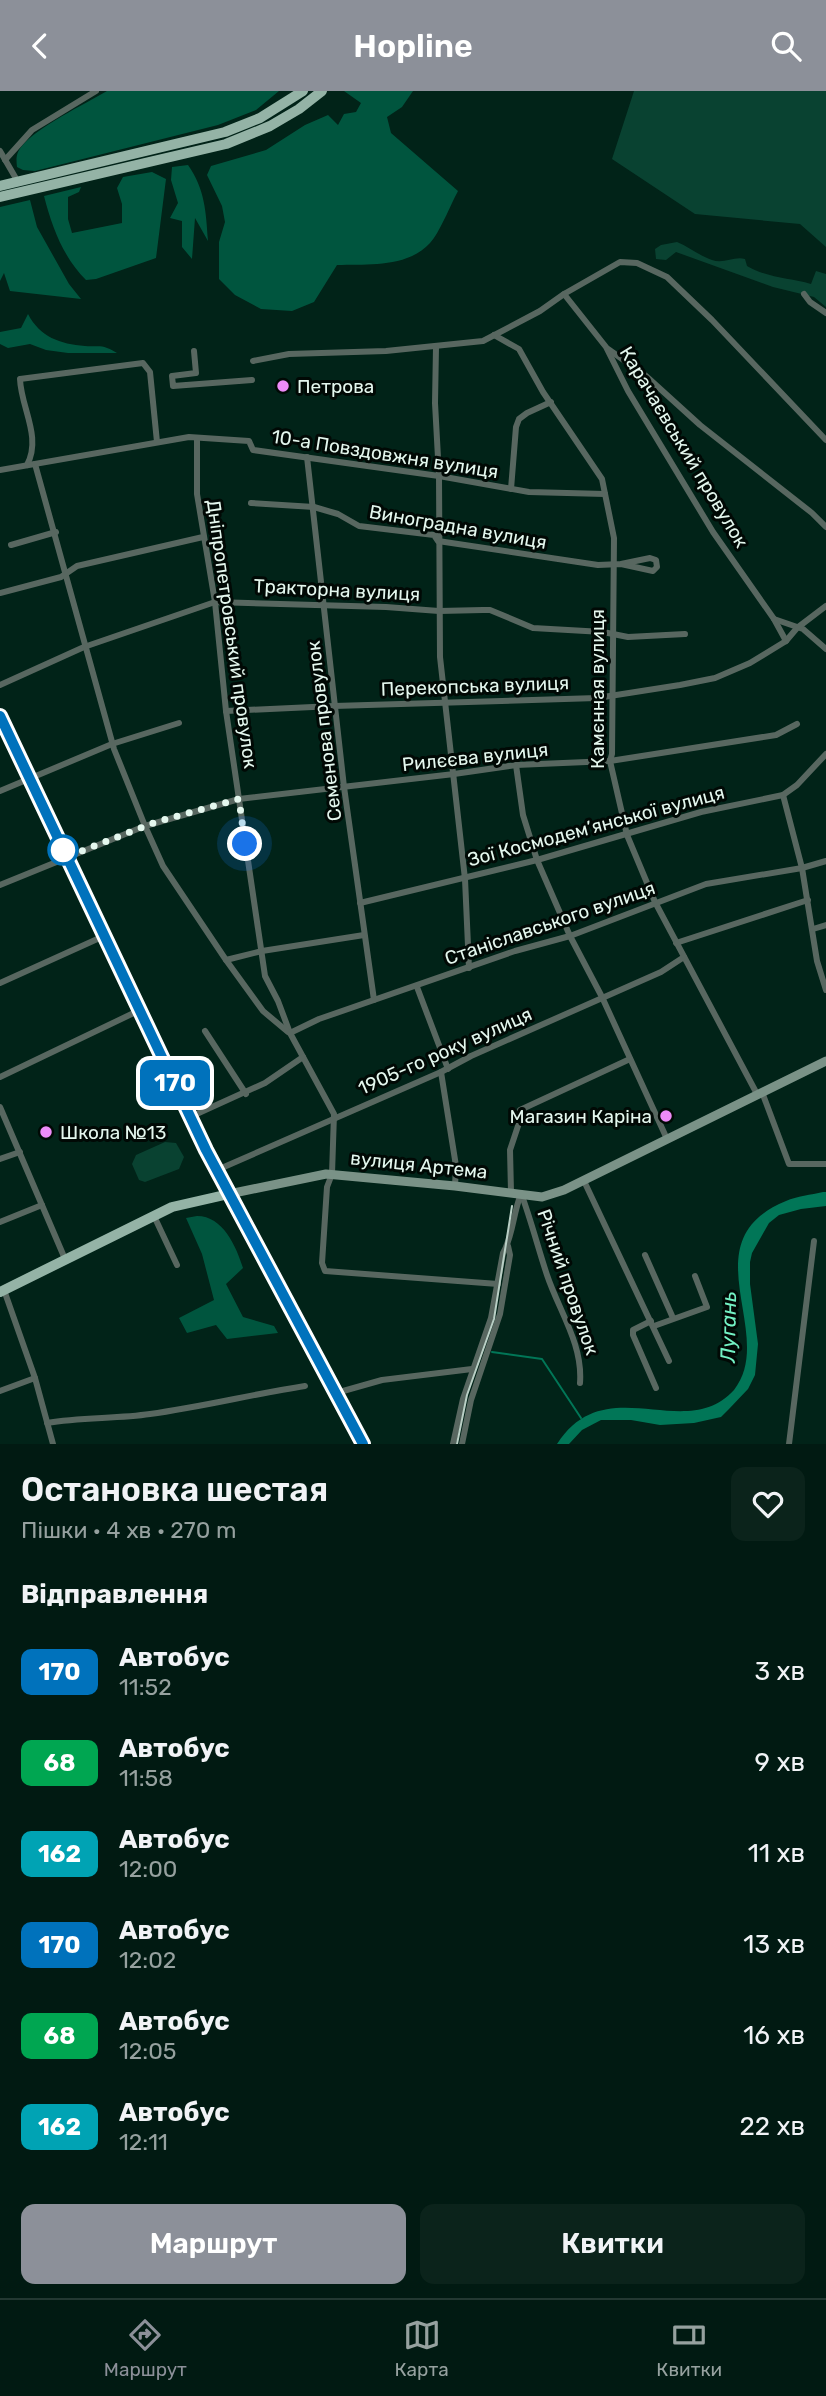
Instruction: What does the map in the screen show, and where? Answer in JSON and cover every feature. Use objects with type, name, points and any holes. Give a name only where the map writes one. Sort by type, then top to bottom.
[{"type":"main road","points":[[0,186],[225,132],[260,118],[303,91]]},
{"type":"main road","points":[[0,197],[226,144],[270,126],[322,91]]},
{"type":"main road","points":[[0,716],[229,1194]]},
{"type":"main road","name":"вулиця Артема","points":[[2,1291],[154,1216],[197,1200],[229,1194]]},
{"type":"street","points":[[5,160],[32,130],[96,91]]},
{"type":"street","points":[[0,151],[18,182]]},
{"type":"street","points":[[253,361],[289,354],[436,347],[483,341],[540,311],[620,262],[637,263],[667,277],[712,320],[826,440]]},
{"type":"street","name":"Карачаєвський провулок","points":[[564,294],[606,348],[628,391],[713,532],[774,619],[786,641]]},
{"type":"street","points":[[804,294],[810,302],[826,313]]},
{"type":"street","name":"Камєнная вулиця","points":[[494,335],[519,349],[603,479],[617,565],[612,634],[610,761],[627,835],[655,902],[676,943],[761,1094],[789,1164],[826,1164]]},
{"type":"street","points":[[436,347],[440,657],[465,879],[469,968]]},
{"type":"street","points":[[606,348],[646,376],[700,425],[826,527]]},
{"type":"street","points":[[194,352],[196,373],[172,376],[173,386],[253,380]]},
{"type":"street","points":[[157,442],[150,372],[144,363],[20,379],[20,392],[28,412],[34,453],[31,465],[56,532],[84,647],[112,744],[145,826],[163,866],[226,960],[263,1011],[290,1033],[334,1114],[332,1174],[327,1187],[322,1263],[326,1271],[498,1284]]},
{"type":"street","points":[[511,489],[519,419],[551,402]]},
{"type":"street","name":"10-а Повздовжня вулиця","points":[[0,470],[189,437],[249,441],[253,450],[439,475],[528,492],[605,494]]},
{"type":"street","name":"Дніпропетровський провулок","points":[[197,438],[197,494],[215,602],[226,711],[265,976],[290,1033]]},
{"type":"street","name":"Семенова провулок","points":[[307,457],[326,606],[334,706],[374,1000]]},
{"type":"street","name":"Виноградна вулиця","points":[[251,503],[314,507],[338,514],[359,526],[434,535],[438,541],[547,558],[653,571],[657,568],[656,560],[650,558],[617,565]]},
{"type":"street","points":[[12,545],[56,532]]},
{"type":"street","points":[[0,593],[61,577],[77,566],[203,537]]},
{"type":"street","name":"Тракторна вулиця","points":[[0,685],[84,647],[215,602],[439,611],[490,610],[533,628],[628,637],[685,635]]},
{"type":"street","name":"Перекопська вулиця","points":[[226,711],[597,698],[715,678],[750,663],[786,641],[797,628],[826,606]]},
{"type":"street","points":[[774,619],[803,629],[826,649]]},
{"type":"street","points":[[0,791],[112,744],[179,723]]},
{"type":"street","name":"Рилєєва вулиця","points":[[66,857],[156,822],[239,799],[516,765],[610,761],[775,735],[797,724]]},
{"type":"street","name":"Зої Космодем’янської вулиця","points":[[360,903],[537,860],[701,812],[783,795],[797,785],[826,754]]},
{"type":"street","points":[[516,765],[523,815],[537,860],[570,936],[602,997],[667,1139]]},
{"type":"street","points":[[783,795],[802,868],[817,961],[826,990]]},
{"type":"street","points":[[0,885],[66,857]]},
{"type":"street","name":"Станіславського вулиця","points":[[290,1033],[319,1019],[515,951],[570,936],[706,884],[802,868],[826,861]]},
{"type":"street","points":[[676,943],[808,900]]},
{"type":"street","points":[[813,929],[826,925]]},
{"type":"street","points":[[226,960],[262,951],[364,935]]},
{"type":"street","points":[[0,983],[104,936]]},
{"type":"street","name":"1905-го року вулиця","points":[[217,1170],[661,972],[684,957]]},
{"type":"street","points":[[416,987],[444,1070],[456,1166],[455,1186]]},
{"type":"street","points":[[0,1077],[140,1010]]},
{"type":"street","points":[[205,1031],[246,1094]]},
{"type":"street","points":[[190,1117],[246,1094],[303,1057]]},
{"type":"street","points":[[453,1444],[472,1369],[491,1318],[503,1253],[508,1245],[516,1192],[510,1150],[521,1117],[520,1110],[630,1059]]},
{"type":"street","name":"вулиця Артема","points":[[229,1194],[332,1174],[516,1192],[542,1197],[564,1191],[826,1061]]},
{"type":"street","points":[[0,1107],[65,1259]]},
{"type":"street","points":[[0,1159],[20,1152]]},
{"type":"street","points":[[584,1181],[670,1361]]},
{"type":"street","name":"Річний провулок","points":[[516,1192],[577,1349],[581,1369],[580,1383]]},
{"type":"street","points":[[229,1194],[363,1444]]},
{"type":"street","points":[[0,1222],[42,1205]]},
{"type":"street","points":[[154,1216],[177,1265]]},
{"type":"street","points":[[789,1444],[814,1241]]},
{"type":"street","points":[[462,1444],[471,1400],[500,1314],[510,1255],[508,1245]]},
{"type":"street","points":[[645,1255],[673,1318]]},
{"type":"street","points":[[656,1388],[633,1335],[634,1330],[707,1307],[695,1276]]},
{"type":"street","points":[[2,1291],[35,1378],[53,1444]]},
{"type":"street","points":[[336,1393],[382,1380],[472,1369]]},
{"type":"street","points":[[0,1391],[35,1378]]},
{"type":"street","points":[[47,1423],[76,1418],[146,1415],[304,1386]]},
{"type":"shaded area","points":[[107,91],[279,91],[256,110],[218,125],[35,171],[17,167],[18,153],[29,139]]},
{"type":"shaded area","points":[[344,91],[413,91],[402,107],[387,117],[391,133],[458,191],[437,233],[421,251],[399,261],[387,263],[337,265],[314,302],[292,311],[261,309],[235,295],[219,279],[219,242],[225,222],[222,206],[207,175],[211,166],[266,150],[305,125],[328,115],[338,125],[344,114],[356,112],[361,103]]},
{"type":"shaded area","points":[[634,91],[826,91],[826,247],[800,224],[695,214],[612,159]]},
{"type":"shaded area","points":[[188,165],[201,192],[208,241],[195,218],[192,259],[182,247],[182,221],[170,218],[178,203],[171,180],[172,167]]},
{"type":"shaded area","points":[[152,172],[166,179],[156,258],[86,280],[59,241],[44,196],[81,187],[79,192],[68,197],[68,219],[72,233],[122,223],[122,204],[117,188],[123,177]]},
{"type":"shaded area","points":[[30,200],[37,227],[69,284],[81,299],[10,291],[4,273],[0,281],[0,207]]},
{"type":"shaded area","points":[[677,242],[712,260],[745,259],[747,266],[762,273],[811,284],[816,271],[826,274],[826,307],[814,297],[773,287],[676,252],[666,260],[656,259],[655,249]]},
{"type":"shaded area","points":[[28,314],[38,328],[52,338],[76,345],[105,347],[117,353],[68,353],[46,350],[30,344],[8,348],[0,344],[0,332],[21,328]]},
{"type":"shaded area","points":[[165,1142],[176,1143],[184,1157],[179,1169],[145,1182],[139,1180],[132,1164],[136,1155]]},
{"type":"shaded area","points":[[826,1192],[826,1206],[779,1215],[769,1223],[752,1253],[750,1284],[758,1344],[755,1375],[748,1389],[721,1417],[694,1423],[660,1425],[631,1420],[601,1420],[582,1430],[569,1444],[557,1444],[577,1422],[598,1411],[622,1408],[693,1411],[714,1405],[734,1390],[745,1367],[747,1342],[738,1264],[743,1240],[757,1218],[786,1201]]},
{"type":"shaded area","points":[[206,1217],[221,1227],[237,1251],[243,1268],[226,1284],[243,1317],[274,1326],[278,1333],[227,1339],[216,1325],[187,1333],[179,1318],[214,1300],[202,1254],[186,1218]]},
{"type":"waterway","points":[[492,1352],[542,1359],[581,1418]]},
{"type":"tram line","points":[[457,1444],[467,1395],[494,1319],[512,1206]]},
{"type":"bus line","name":"170","points":[[0,716],[206,1150],[363,1444]]},
{"type":"place","name":"Петрова","points":[[283,386]]},
{"type":"place","name":"Магазин Каріна","points":[[666,1116]]},
{"type":"place","name":"Школа №13","points":[[46,1132]]},
{"type":"route","points":[[63,850],[66,857],[156,822],[239,799],[245,844]]},
{"type":"water label","name":"Лугань","points":[[728,1327]]}]
